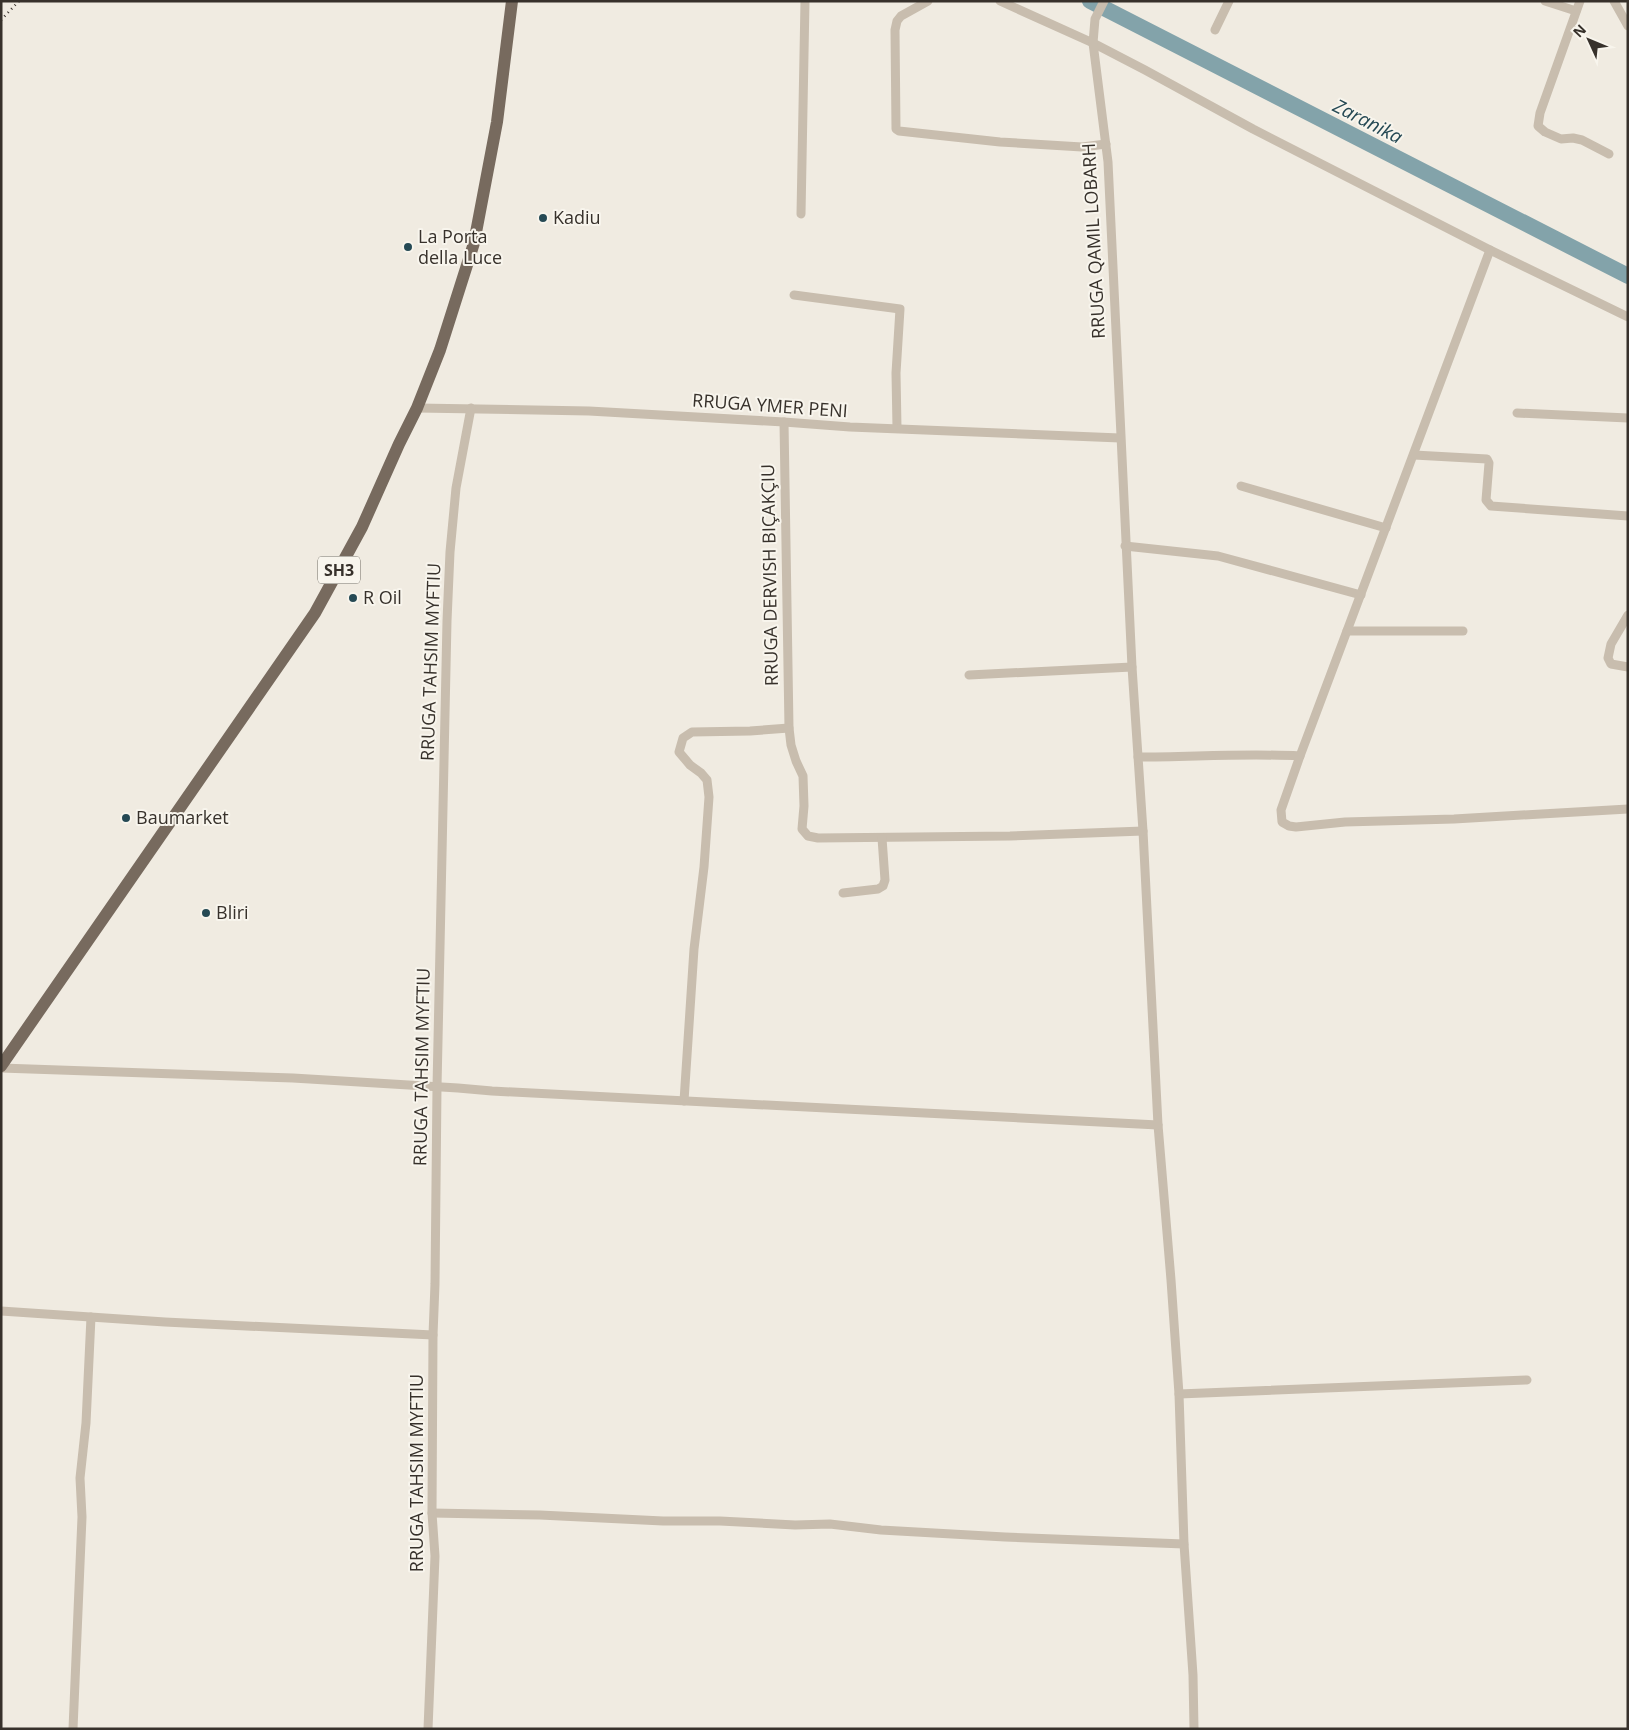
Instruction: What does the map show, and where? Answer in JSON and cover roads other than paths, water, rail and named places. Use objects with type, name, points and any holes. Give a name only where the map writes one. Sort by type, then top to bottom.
[{"type":"main road","name":"SH3","points":[[1,1067],[316,613],[362,527],[417,408],[440,350],[474,243],[497,122],[512,1]]},
{"type":"street","points":[[801,214],[805,1]]},
{"type":"street","points":[[928,1],[901,16],[897,21],[895,39],[896,129],[1009,142],[1082,147],[1106,144]]},
{"type":"street","points":[[1000,1],[1093,43],[1253,130],[1490,250],[1628,317]]},
{"type":"street","name":"RRUGA QAMIL LOBARH","points":[[1104,1],[1095,19],[1093,43],[1108,162],[1125,546],[1143,831],[1158,1125],[1179,1394],[1184,1544],[1193,1675],[1194,1729]]},
{"type":"street","points":[[1215,30],[1228,1]]},
{"type":"street","points":[[1545,1],[1576,11]]},
{"type":"street","points":[[1580,1],[1540,113],[1538,126],[1545,132],[1561,139],[1572,138],[1582,140],[1608,154]]},
{"type":"street","points":[[1614,1],[1628,26]]},
{"type":"street","points":[[1490,250],[1300,756],[1282,810],[1282,822],[1296,827],[1345,822],[1454,819],[1628,809]]},
{"type":"street","points":[[794,295],[900,309],[896,373],[897,428]]},
{"type":"street","name":"RRUGA YMER PENI","points":[[417,408],[590,411],[850,427],[1120,438]]},
{"type":"street","name":"RRUGA TAHSIM MYFTIU","points":[[428,1729],[435,1556],[432,1513],[433,1335],[447,622],[456,488],[471,408]]},
{"type":"street","points":[[1517,413],[1628,418]]},
{"type":"street","name":"RRUGA DERVISH BIÇAKÇIU","points":[[784,422],[789,728],[791,745],[803,776],[804,806],[802,829],[808,836],[818,838],[882,838]]},
{"type":"street","points":[[1414,455],[1487,459],[1489,463],[1486,500],[1491,506],[1628,516]]},
{"type":"street","points":[[1241,486],[1386,528]]},
{"type":"street","points":[[1125,546],[1218,556],[1361,595]]},
{"type":"street","points":[[1628,616],[1611,644],[1608,658],[1611,664],[1628,667]]},
{"type":"street","points":[[1347,631],[1463,631]]},
{"type":"street","points":[[969,675],[1132,667]]},
{"type":"street","points":[[684,1101],[694,949],[704,867],[708,797],[707,780],[679,752],[683,738],[692,732],[789,728]]},
{"type":"street","points":[[1138,757],[1268,754],[1300,756]]},
{"type":"street","points":[[843,893],[878,889],[883,886],[885,880],[882,838],[1143,831]]},
{"type":"street","points":[[1,1067],[263,1077],[1158,1125]]},
{"type":"street","points":[[1,1311],[433,1335]]},
{"type":"street","points":[[73,1729],[82,1526],[80,1478],[86,1423],[91,1317]]},
{"type":"street","points":[[1179,1394],[1527,1380]]},
{"type":"street","points":[[432,1513],[540,1515],[663,1521],[720,1521],[795,1526],[830,1524],[881,1530],[986,1536],[1184,1544]]},
{"type":"waterway","name":"Zaranika","points":[[1090,1],[1628,276]]},
{"type":"railway","points":[[1,20],[19,1]]},
{"type":"place","name":"Kadiu","points":[[543,218]]},
{"type":"place","name":"La Porta della Luce","points":[[408,247]]},
{"type":"place","name":"R Oil","points":[[353,598]]},
{"type":"place","name":"Baumarket","points":[[126,818]]},
{"type":"place","name":"Bliri","points":[[206,913]]}]
